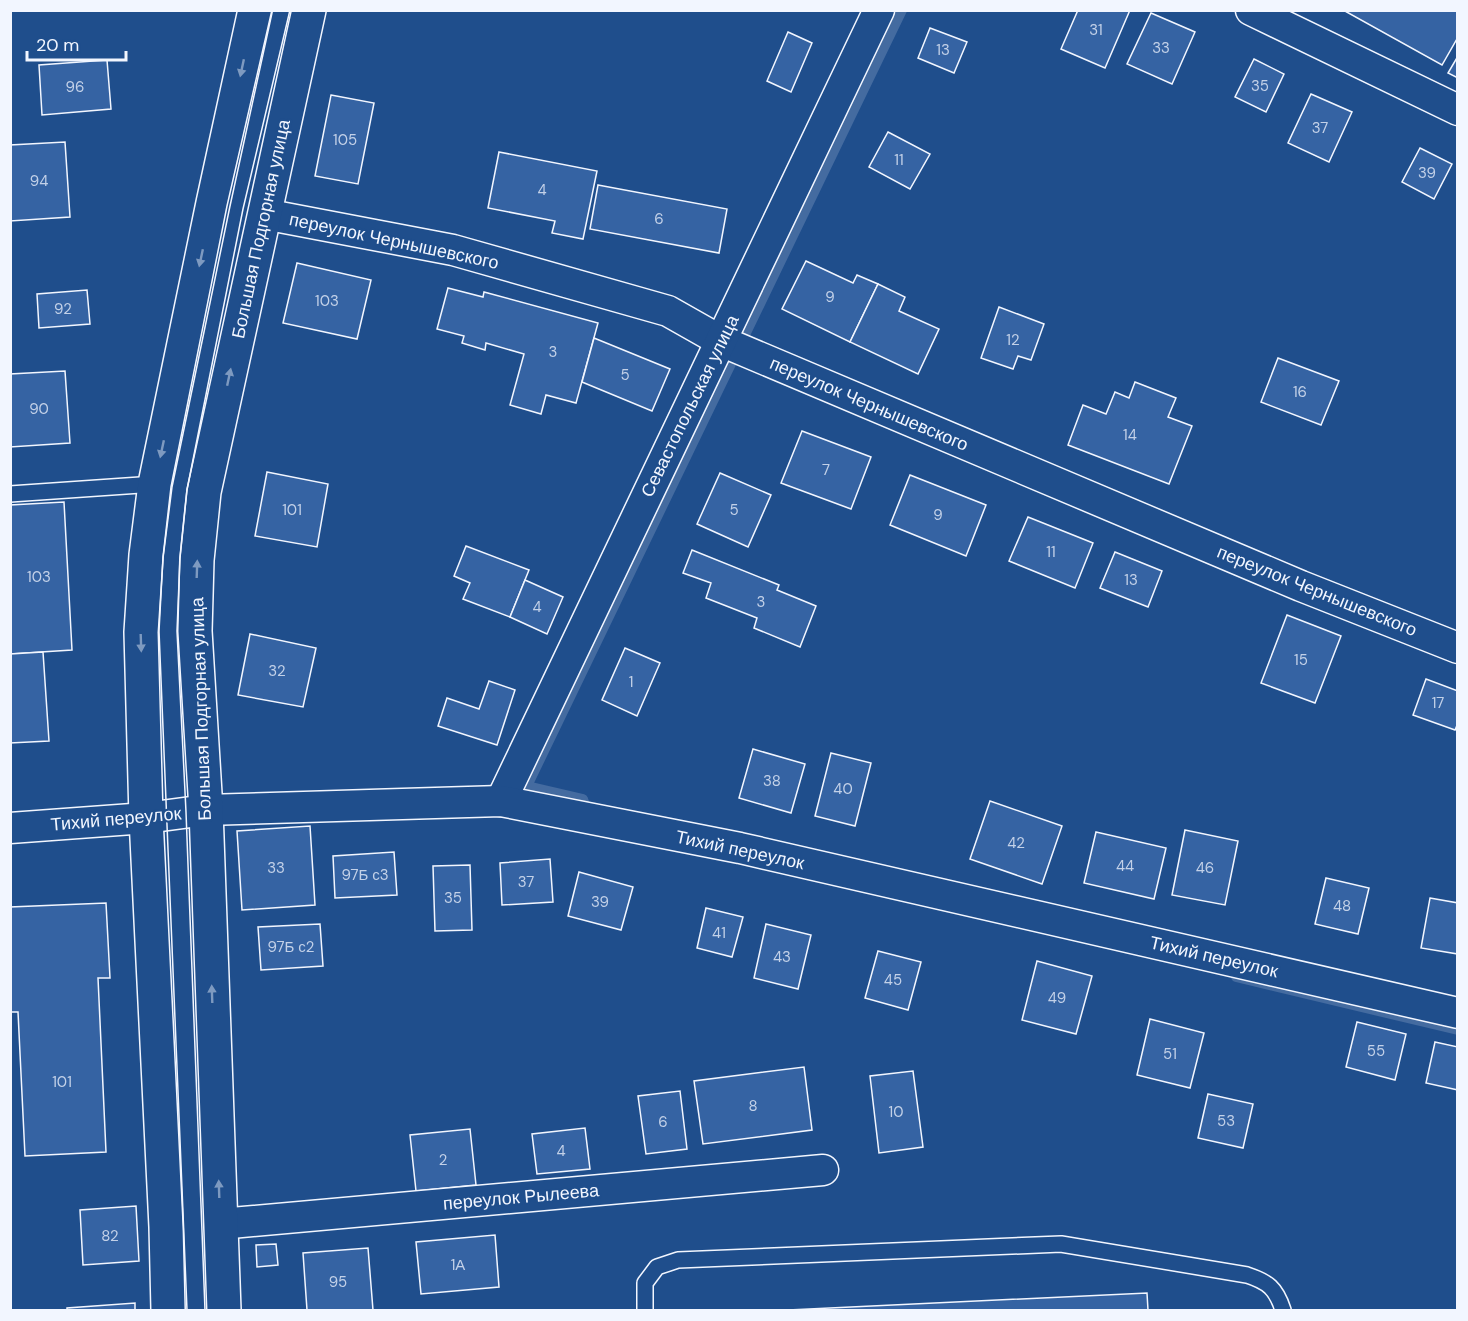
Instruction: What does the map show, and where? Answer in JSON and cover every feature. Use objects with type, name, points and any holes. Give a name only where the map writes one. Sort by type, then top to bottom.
[{"type":"main road","points":[[168,1311],[146,818],[141,632],[146,555],[155,484],[255,10]]},
{"type":"main road","name":"Большая Подгорная улица","points":[[224,1311],[206,810],[195,631],[198,560],[204,492],[309,10]]},
{"type":"street","name":"Севастопольская улица","points":[[501,801],[879,10]]},
{"type":"street","points":[[1251,10],[1458,110]]},
{"type":"street","name":"переулок Чернышевского","points":[[264,213],[453,250],[668,311],[721,341],[1290,581],[1458,648]]},
{"type":"street","name":"Тихий переулок","points":[[10,828],[146,818],[206,810],[501,801],[740,848],[1458,1013]]},
{"type":"street","name":"переулок Рылеева","points":[[220,1224],[823,1170]]},
{"type":"lane","points":[[10,494],[155,484]]},
{"type":"lane","points":[[645,1311],[645,1283],[657,1267],[678,1260],[1036,1244],[1085,1247],[1246,1275],[1264,1281],[1278,1297],[1283,1311]]},
{"type":"building","points":[[1078,10],[1130,10],[1105,68],[1061,49]]},
{"type":"building","points":[[1343,10],[1458,10],[1458,37],[1442,65]]},
{"type":"building","points":[[1151,13],[1195,32],[1172,84],[1127,64]]},
{"type":"building","points":[[930,28],[967,42],[954,73],[918,58]]},
{"type":"building","points":[[788,32],[812,43],[791,92],[767,81]]},
{"type":"building","points":[[1458,56],[1458,78],[1448,73]]},
{"type":"building","points":[[1254,59],[1284,74],[1266,112],[1235,97]]},
{"type":"building","points":[[107,60],[111,109],[42,115],[39,65]]},
{"type":"building","points":[[1311,94],[1352,112],[1329,162],[1288,143]]},
{"type":"building","points":[[331,95],[374,103],[358,184],[315,176]]},
{"type":"building","points":[[888,132],[930,154],[910,189],[869,167]]},
{"type":"building","points":[[65,142],[70,217],[10,221],[10,145]]},
{"type":"building","points":[[1420,148],[1452,164],[1434,199],[1402,182]]},
{"type":"building","points":[[499,152],[597,171],[583,239],[552,233],[555,221],[488,208]]},
{"type":"building","points":[[598,185],[727,209],[719,253],[590,229]]},
{"type":"building","points":[[806,261],[853,283],[857,275],[878,284],[850,342],[782,309]]},
{"type":"building","points":[[297,263],[371,280],[357,339],[283,323]]},
{"type":"building","points":[[878,284],[905,297],[899,311],[939,329],[918,374],[850,342]]},
{"type":"building","points":[[448,288],[483,297],[484,292],[598,323],[576,403],[546,395],[541,414],[510,405],[524,354],[486,343],[485,350],[462,343],[464,336],[437,329]]},
{"type":"building","points":[[87,290],[90,324],[39,328],[37,294]]},
{"type":"building","points":[[999,307],[1044,324],[1031,360],[1018,356],[1013,369],[981,358]]},
{"type":"building","points":[[594,338],[670,369],[652,411],[582,382]]},
{"type":"building","points":[[1278,358],[1339,381],[1321,425],[1261,402]]},
{"type":"building","points":[[65,371],[70,443],[10,447],[10,374]]},
{"type":"building","points":[[1135,382],[1176,398],[1168,417],[1192,426],[1169,484],[1068,445],[1083,405],[1106,414],[1115,392],[1129,398]]},
{"type":"building","points":[[802,431],[871,457],[851,509],[781,483]]},
{"type":"building","points":[[267,472],[328,484],[317,547],[255,536]]},
{"type":"building","points":[[720,473],[771,495],[748,547],[697,524]]},
{"type":"building","points":[[910,475],[986,505],[966,556],[890,525]]},
{"type":"building","points":[[64,502],[72,650],[10,654],[10,505]]},
{"type":"building","points":[[1028,517],[1093,543],[1075,588],[1009,561]]},
{"type":"building","points":[[466,546],[529,570],[510,617],[463,599],[470,583],[454,576]]},
{"type":"building","points":[[692,550],[779,585],[777,590],[816,606],[800,647],[754,628],[757,618],[706,598],[711,583],[683,573]]},
{"type":"building","points":[[1115,552],[1162,571],[1148,607],[1100,588]]},
{"type":"building","points":[[525,580],[563,597],[547,634],[510,617]]},
{"type":"building","points":[[1287,615],[1341,636],[1315,703],[1261,683]]},
{"type":"building","points":[[250,634],[316,648],[303,707],[238,695]]},
{"type":"building","points":[[625,648],[660,663],[637,716],[602,700]]},
{"type":"building","points":[[43,652],[49,741],[10,743],[10,654]]},
{"type":"building","points":[[1426,679],[1458,691],[1458,723],[1455,730],[1413,715]]},
{"type":"building","points":[[489,681],[515,690],[497,745],[438,726],[447,698],[479,709]]},
{"type":"building","points":[[753,749],[805,764],[791,813],[739,798]]},
{"type":"building","points":[[831,753],[871,763],[855,826],[815,816]]},
{"type":"building","points":[[990,801],[1062,826],[1042,884],[970,859]]},
{"type":"building","points":[[310,826],[315,905],[242,910],[237,831]]},
{"type":"building","points":[[1185,830],[1238,841],[1225,905],[1172,895]]},
{"type":"building","points":[[1096,832],[1166,848],[1154,899],[1084,883]]},
{"type":"building","points":[[394,852],[397,895],[335,898],[333,856]]},
{"type":"building","points":[[550,859],[553,902],[502,905],[500,863]]},
{"type":"building","points":[[470,865],[472,930],[435,931],[433,866]]},
{"type":"building","points":[[579,872],[633,887],[621,930],[568,916]]},
{"type":"building","points":[[1326,878],[1369,888],[1358,934],[1315,924]]},
{"type":"building","points":[[1430,898],[1458,903],[1458,954],[1421,948]]},
{"type":"building","points":[[106,903],[110,978],[98,978],[106,1152],[25,1156],[18,1012],[10,1012],[10,907]]},
{"type":"building","points":[[706,908],[743,917],[732,957],[697,948]]},
{"type":"building","points":[[320,924],[323,966],[261,970],[258,927]]},
{"type":"building","points":[[766,924],[811,935],[798,989],[754,978]]},
{"type":"building","points":[[878,951],[921,962],[908,1010],[865,998]]},
{"type":"building","points":[[1037,961],[1092,976],[1076,1034],[1022,1020]]},
{"type":"building","points":[[1150,1019],[1204,1033],[1190,1088],[1137,1075]]},
{"type":"building","points":[[1357,1022],[1406,1034],[1395,1080],[1346,1067]]},
{"type":"building","points":[[1435,1042],[1458,1047],[1458,1090],[1426,1083]]},
{"type":"building","points":[[804,1067],[812,1130],[703,1144],[694,1081]]},
{"type":"building","points":[[913,1071],[923,1147],[879,1153],[870,1076]]},
{"type":"building","points":[[680,1091],[687,1149],[646,1154],[638,1096]]},
{"type":"building","points":[[1208,1094],[1253,1104],[1243,1148],[1198,1138]]},
{"type":"building","points":[[585,1128],[590,1169],[537,1174],[532,1134]]},
{"type":"building","points":[[470,1129],[476,1185],[416,1191],[410,1135]]},
{"type":"building","points":[[136,1206],[139,1261],[83,1265],[80,1210]]},
{"type":"building","points":[[495,1235],[499,1287],[421,1294],[416,1242]]},
{"type":"building","points":[[276,1244],[278,1265],[257,1267],[256,1245]]},
{"type":"building","points":[[368,1248],[373,1310],[307,1310],[303,1253]]},
{"type":"building","points":[[1147,1293],[1148,1310],[788,1310]]},
{"type":"building","points":[[135,1303],[135,1310],[67,1310],[67,1308]]},
{"type":"waterway","points":[[588,814],[583,799],[527,786],[902,10]]},
{"type":"waterway","points":[[1236,977],[1458,1030]]},
{"type":"tram line","points":[[187,1310],[159,631],[163,557],[171,487],[227,206],[272,10]]},
{"type":"tram line","points":[[205,1310],[177,631],[180,558],[187,490],[243,209],[290,10]]}]
